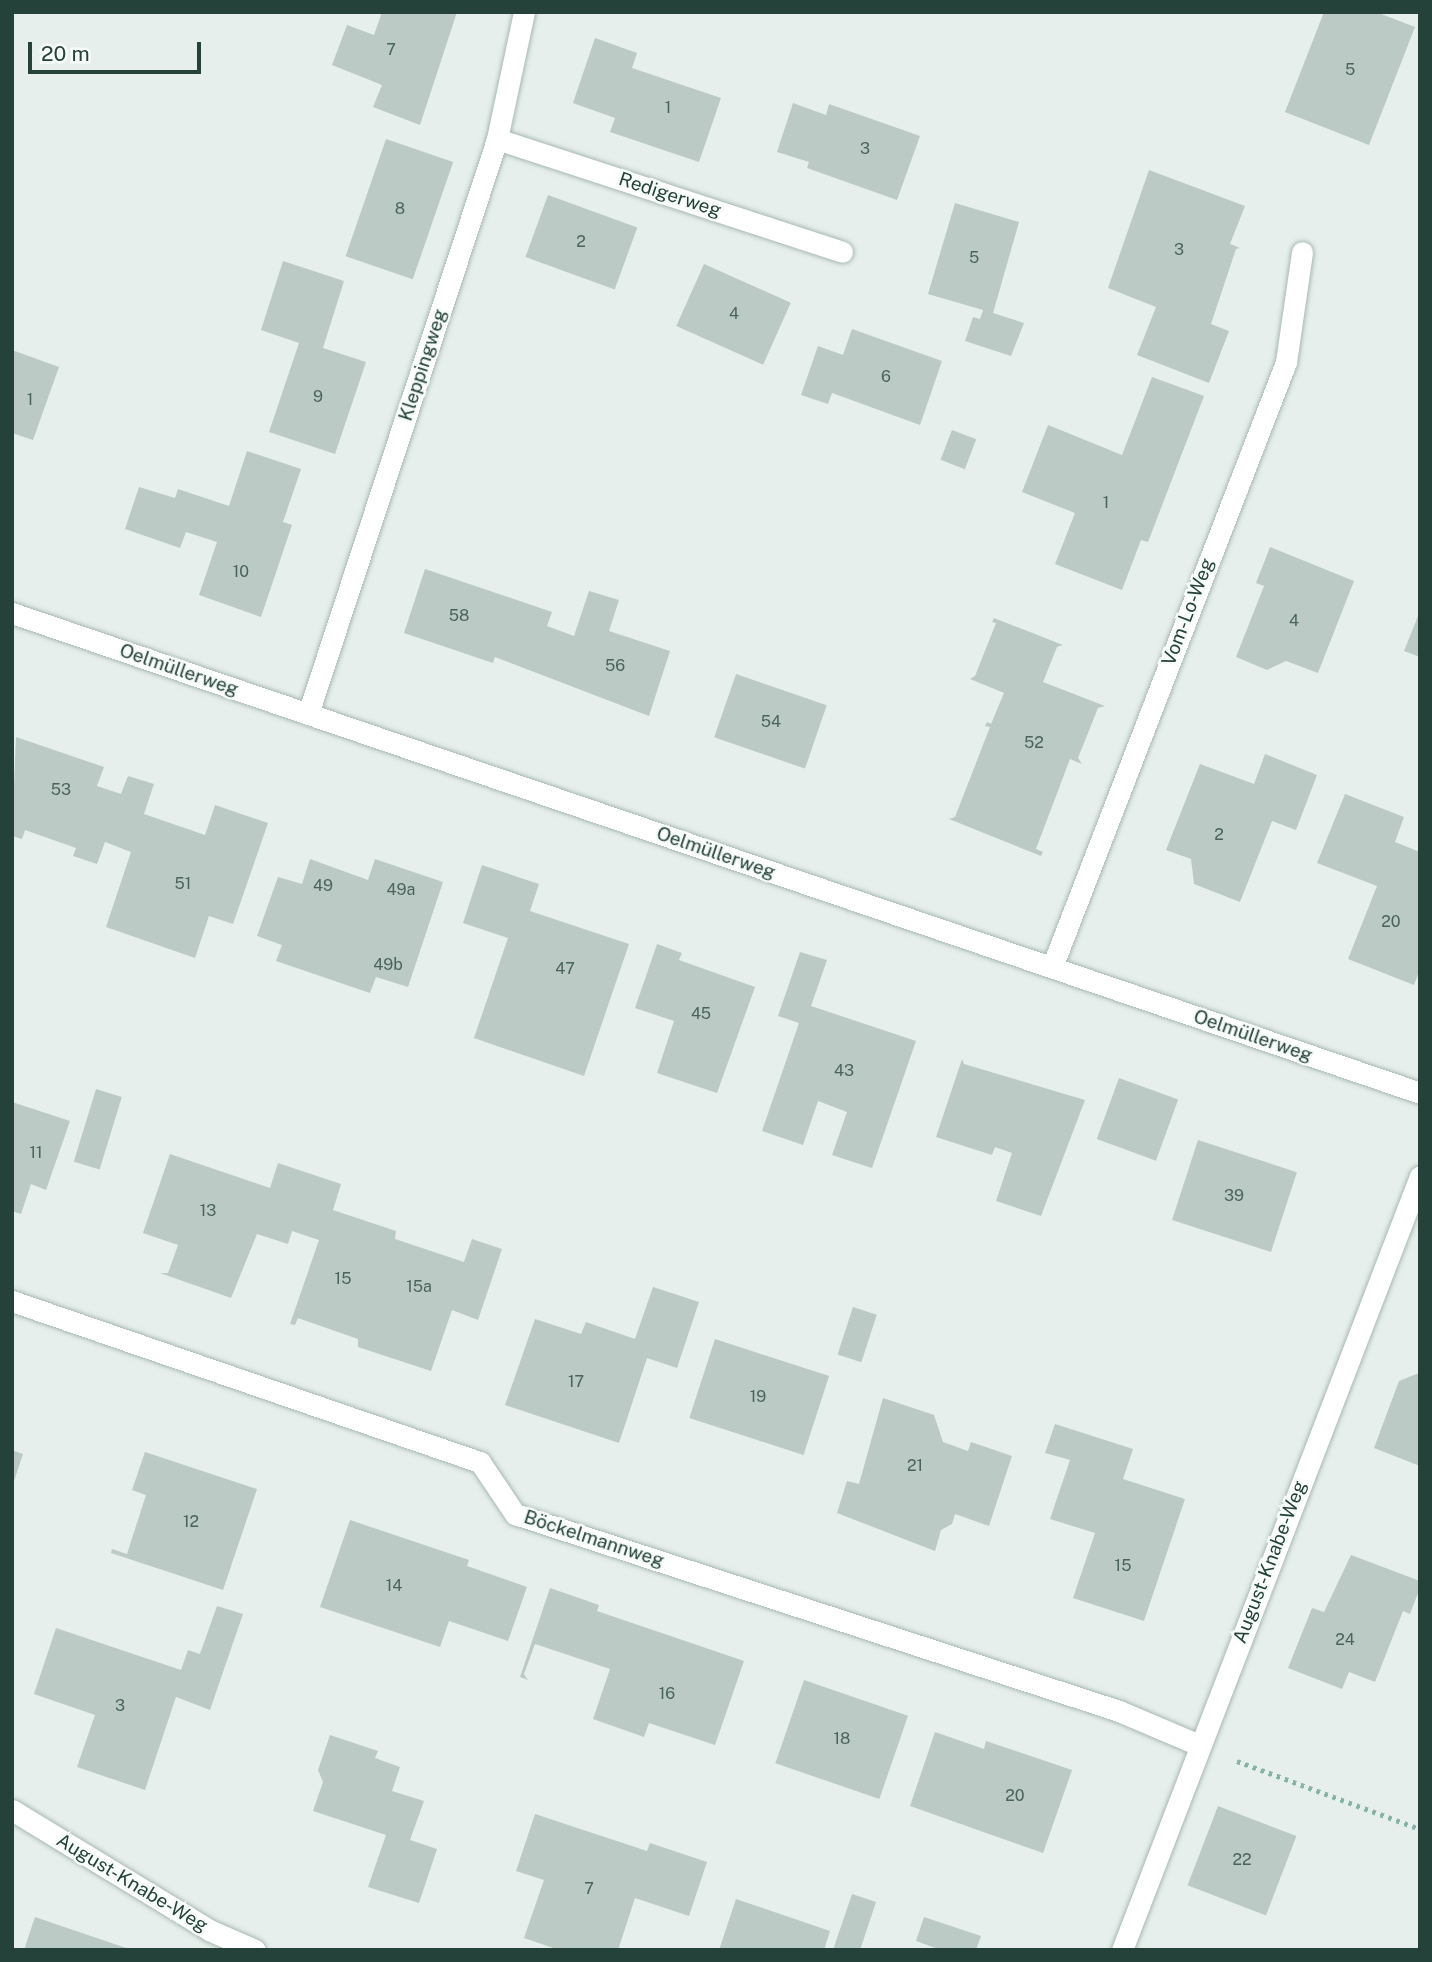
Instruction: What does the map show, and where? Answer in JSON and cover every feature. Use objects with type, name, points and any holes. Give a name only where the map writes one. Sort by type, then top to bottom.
[{"type":"street","name":"Kleppingweg","points":[[308,714],[497,139],[524,12]]},
{"type":"street","name":"Redigerweg","points":[[497,139],[842,252]]},
{"type":"street","name":"Vom-Lo-Weg","points":[[1052,967],[1286,362],[1302,252]]},
{"type":"street","name":"Oelmüllerweg","points":[[12,613],[1420,1093]]},
{"type":"street","name":"August-Knabe-Weg","points":[[1122,1950],[1420,1176]]},
{"type":"street","name":"Böckelmannweg","points":[[12,1301],[480,1462],[515,1514],[1119,1711],[1199,1745]]},
{"type":"street","name":"August-Knabe-Weg","points":[[12,1810],[209,1930],[255,1950]]},
{"type":"path","points":[[1199,1745],[1420,1829]]},
{"type":"building","points":[[382,12],[457,12],[420,125],[373,107],[382,85],[332,65],[347,25],[374,35]]},
{"type":"building","points":[[1324,12],[1376,12],[1415,27],[1369,145],[1285,112]]},
{"type":"building","points":[[595,38],[637,53],[632,68],[721,98],[699,162],[610,132],[615,118],[573,103]]},
{"type":"building","points":[[793,103],[826,115],[829,104],[920,136],[897,200],[807,168],[809,162],[777,152]]},
{"type":"building","points":[[386,139],[453,162],[413,279],[346,256]]},
{"type":"building","points":[[1149,170],[1245,206],[1230,244],[1240,248],[1236,249],[1211,324],[1229,331],[1209,383],[1137,355],[1156,307],[1108,288]]},
{"type":"building","points":[[548,195],[637,227],[615,290],[525,257]]},
{"type":"building","points":[[955,203],[1019,222],[993,313],[1024,323],[1011,356],[965,341],[973,317],[980,319],[983,310],[928,294]]},
{"type":"building","points":[[283,261],[344,281],[323,348],[366,362],[335,454],[269,432],[299,343],[261,330]]},
{"type":"building","points":[[704,264],[791,303],[763,365],[676,326]]},
{"type":"building","points":[[852,329],[942,361],[920,425],[832,393],[828,404],[801,395],[818,346],[843,355]]},
{"type":"building","points":[[12,350],[59,367],[33,440],[12,433]]},
{"type":"building","points":[[1152,377],[1204,396],[1148,542],[1141,540],[1122,590],[1055,564],[1075,513],[1022,492],[1048,425],[1122,455]]},
{"type":"building","points":[[952,430],[976,439],[965,469],[941,460]]},
{"type":"building","points":[[247,451],[301,469],[283,522],[292,525],[261,617],[199,595],[217,542],[186,532],[180,548],[125,529],[139,487],[175,498],[178,489],[229,506]]},
{"type":"building","points":[[1270,547],[1354,581],[1318,673],[1286,661],[1267,670],[1236,657],[1264,586],[1256,583]]},
{"type":"building","points":[[425,569],[552,612],[547,626],[574,636],[589,591],[619,600],[609,631],[670,651],[649,716],[495,657],[493,663],[404,633]]},
{"type":"building","points":[[1420,611],[1420,657],[1404,651]]},
{"type":"building","points":[[994,618],[1063,645],[1057,647],[1043,682],[1105,706],[1098,708],[1078,758],[1082,764],[1070,759],[1036,849],[1043,852],[1041,856],[949,819],[955,817],[990,727],[985,726],[987,722],[991,724],[1004,693],[970,679],[975,676],[996,623],[992,622]]},
{"type":"building","points":[[736,674],[827,705],[805,769],[714,737]]},
{"type":"building","points":[[16,737],[104,767],[97,786],[121,794],[128,776],[154,784],[144,814],[205,835],[215,805],[268,823],[233,924],[209,916],[195,958],[106,927],[131,852],[105,842],[97,864],[73,856],[76,848],[25,830],[22,839],[12,836]]},
{"type":"building","points":[[1265,754],[1317,775],[1296,830],[1272,821],[1240,902],[1194,884],[1191,859],[1166,850],[1200,764],[1254,784]]},
{"type":"building","points":[[1345,794],[1404,817],[1395,842],[1420,852],[1420,969],[1414,985],[1348,959],[1377,886],[1317,863]]},
{"type":"building","points":[[310,859],[368,880],[375,859],[443,882],[408,987],[376,977],[370,993],[276,961],[282,945],[257,936],[278,877],[302,884]]},
{"type":"building","points":[[482,865],[539,884],[530,911],[629,944],[584,1076],[474,1038],[508,938],[463,923]]},
{"type":"building","points":[[657,944],[682,953],[679,960],[755,987],[717,1093],[657,1073],[674,1021],[635,1008]]},
{"type":"building","points":[[800,952],[827,960],[811,1006],[916,1041],[872,1168],[832,1155],[847,1112],[818,1101],[803,1145],[762,1131],[799,1023],[778,1016]]},
{"type":"building","points":[[962,1059],[964,1064],[1085,1100],[1041,1216],[996,1201],[1012,1153],[995,1147],[992,1155],[936,1137]]},
{"type":"building","points":[[1119,1078],[1178,1100],[1156,1161],[1097,1139]]},
{"type":"building","points":[[96,1089],[122,1097],[100,1170],[74,1162]]},
{"type":"building","points":[[12,1102],[70,1121],[46,1190],[31,1184],[21,1214],[12,1211]]},
{"type":"building","points":[[1198,1140],[1297,1172],[1271,1252],[1172,1220]]},
{"type":"building","points":[[170,1154],[270,1188],[278,1163],[341,1184],[333,1210],[396,1231],[395,1239],[464,1262],[472,1239],[502,1249],[478,1320],[452,1310],[431,1371],[358,1347],[358,1339],[298,1318],[295,1325],[290,1324],[319,1240],[292,1231],[288,1244],[257,1234],[231,1298],[160,1273],[168,1273],[178,1245],[143,1233]]},
{"type":"building","points":[[653,1287],[699,1302],[677,1368],[647,1358],[619,1443],[505,1405],[535,1319],[581,1334],[586,1322],[635,1339]]},
{"type":"building","points":[[853,1307],[877,1315],[861,1362],[838,1355]]},
{"type":"building","points":[[715,1339],[829,1376],[803,1455],[689,1418]]},
{"type":"building","points":[[1419,1373],[1420,1466],[1374,1448],[1399,1381]]},
{"type":"building","points":[[883,1398],[934,1415],[943,1442],[968,1451],[971,1442],[1012,1456],[989,1526],[955,1514],[952,1524],[941,1530],[935,1551],[837,1513],[847,1481],[859,1484]]},
{"type":"building","points":[[1055,1424],[1133,1449],[1123,1479],[1185,1499],[1144,1621],[1073,1598],[1095,1533],[1050,1519],[1070,1460],[1045,1453]]},
{"type":"building","points":[[12,1450],[23,1454],[13,1484],[12,1484]]},
{"type":"building","points":[[145,1452],[257,1489],[223,1590],[111,1553],[112,1549],[127,1554],[146,1495],[132,1490]]},
{"type":"building","points":[[350,1520],[469,1560],[467,1566],[527,1587],[508,1641],[449,1621],[440,1647],[320,1607]]},
{"type":"building","points":[[1351,1555],[1420,1581],[1420,1588],[1410,1614],[1403,1611],[1375,1682],[1349,1672],[1342,1689],[1288,1668],[1312,1608],[1324,1612]]},
{"type":"building","points":[[550,1588],[599,1605],[597,1611],[744,1661],[715,1745],[649,1723],[644,1737],[593,1719],[610,1669],[535,1644],[524,1674],[528,1680],[520,1677]]},
{"type":"building","points":[[217,1606],[243,1614],[210,1710],[176,1697],[145,1790],[77,1767],[95,1715],[34,1694],[56,1628],[181,1670],[188,1650],[200,1654]]},
{"type":"building","points":[[804,1680],[908,1716],[879,1799],[775,1763]]},
{"type":"building","points":[[935,1732],[984,1749],[986,1741],[1072,1770],[1043,1853],[910,1806]]},
{"type":"building","points":[[330,1735],[378,1751],[375,1758],[400,1767],[392,1791],[424,1801],[410,1840],[437,1849],[419,1903],[368,1887],[386,1835],[313,1811],[323,1782],[318,1770]]},
{"type":"building","points":[[1218,1806],[1296,1836],[1266,1915],[1188,1885]]},
{"type":"building","points":[[535,1814],[647,1851],[650,1843],[707,1862],[689,1916],[635,1898],[618,1950],[559,1950],[524,1938],[544,1880],[516,1871]]},
{"type":"building","points":[[852,1894],[876,1902],[860,1950],[833,1950]]},
{"type":"building","points":[[736,1899],[830,1931],[824,1950],[719,1950]]},
{"type":"building","points":[[35,1917],[129,1949],[129,1950],[24,1950]]},
{"type":"building","points":[[924,1917],[981,1936],[976,1950],[941,1950],[916,1941]]}]
